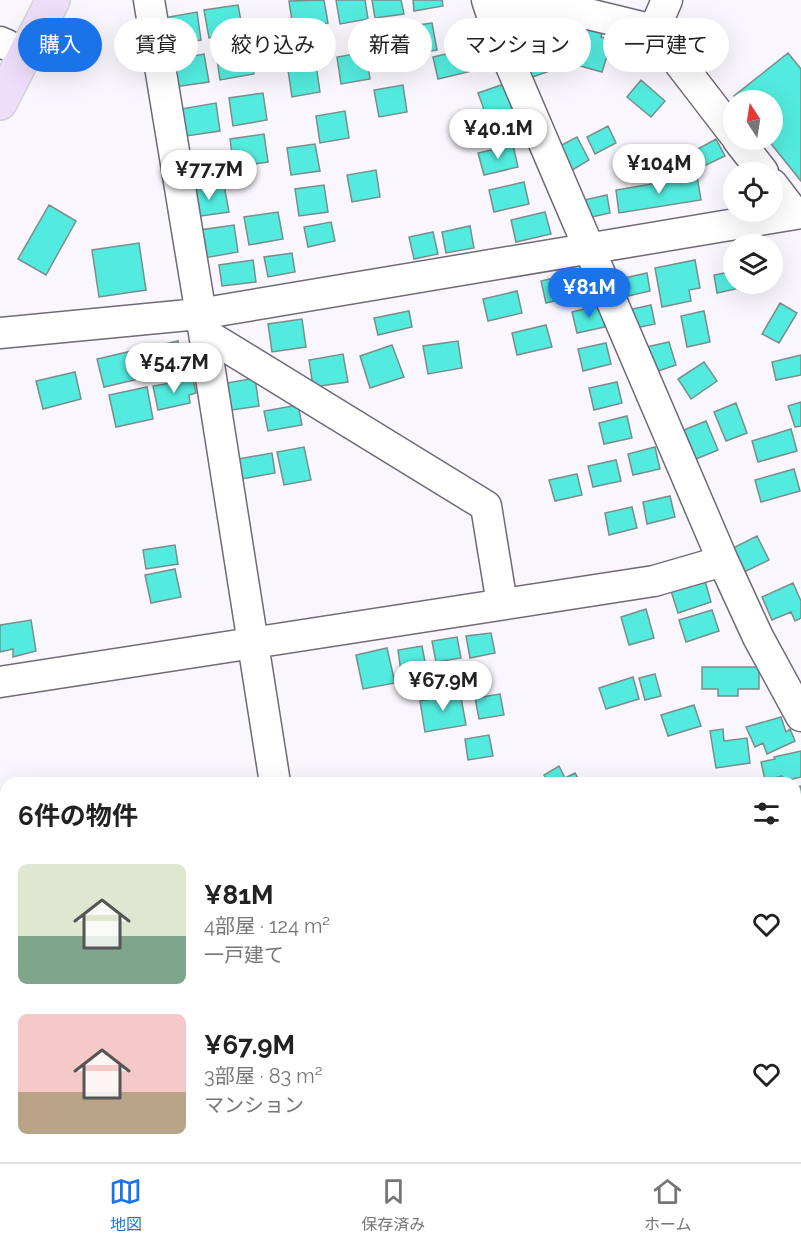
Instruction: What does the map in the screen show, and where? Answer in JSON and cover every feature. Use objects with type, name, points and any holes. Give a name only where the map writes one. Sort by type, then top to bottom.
[{"type":"main road","points":[[2,49],[31,0]]},
{"type":"main road","points":[[0,102],[53,0]]},
{"type":"street","points":[[149,0],[274,777]]},
{"type":"street","points":[[659,18],[667,0]]},
{"type":"street","points":[[604,18],[488,2],[502,45],[723,561],[758,637],[801,716]]},
{"type":"street","points":[[686,72],[723,120]]},
{"type":"street","points":[[746,150],[755,162]]},
{"type":"street","points":[[783,197],[798,214]]},
{"type":"street","points":[[0,333],[202,323],[589,249],[798,214]]},
{"type":"street","points":[[202,323],[486,506],[502,604]]},
{"type":"street","points":[[0,682],[654,581],[723,561]]},
{"type":"building","points":[[324,0],[327,18],[292,18],[289,1]]},
{"type":"building","points":[[336,0],[365,0],[368,18],[348,18],[348,23],[340,24]]},
{"type":"building","points":[[372,0],[401,0],[404,14],[375,18]]},
{"type":"building","points":[[413,0],[442,0],[443,6],[414,11]]},
{"type":"building","points":[[238,5],[240,18],[210,18],[209,38],[204,10]]},
{"type":"building","points":[[197,12],[198,18],[163,18]]},
{"type":"building","points":[[198,19],[201,40],[198,40]]},
{"type":"building","points":[[432,23],[437,50],[432,51]]},
{"type":"building","points":[[591,27],[603,29],[601,37],[603,38],[602,72],[591,69]]},
{"type":"building","points":[[788,53],[801,69],[801,181],[776,150],[783,150],[783,90],[742,90]]},
{"type":"building","points":[[204,54],[209,82],[174,87],[172,72],[198,72],[198,55]]},
{"type":"building","points":[[444,54],[444,72],[468,72],[438,79],[433,57]]},
{"type":"building","points":[[348,55],[348,72],[369,72],[370,79],[341,84],[337,57]]},
{"type":"building","points":[[219,72],[254,72],[254,74],[220,80]]},
{"type":"building","points":[[288,72],[317,72],[320,92],[292,97]]},
{"type":"building","points":[[524,72],[547,72],[527,79]]},
{"type":"building","points":[[641,80],[665,101],[651,117],[627,97]]},
{"type":"building","points":[[504,84],[517,118],[491,128],[478,93]]},
{"type":"building","points":[[403,85],[407,112],[379,117],[374,90]]},
{"type":"building","points":[[263,93],[267,120],[233,126],[229,98]]},
{"type":"building","points":[[216,103],[220,131],[186,136],[181,109]]},
{"type":"building","points":[[345,111],[349,138],[320,143],[316,116]]},
{"type":"building","points":[[608,126],[616,143],[595,154],[587,137]]},
{"type":"building","points":[[264,134],[268,162],[234,167],[230,139]]},
{"type":"building","points":[[577,137],[589,160],[569,172],[556,148]]},
{"type":"building","points":[[716,139],[725,156],[704,166],[696,150]]},
{"type":"building","points":[[315,144],[320,171],[291,175],[287,148]]},
{"type":"building","points":[[513,145],[518,167],[484,175],[478,153]]},
{"type":"building","points":[[376,170],[380,197],[352,202],[347,175]]},
{"type":"building","points":[[697,176],[701,200],[619,213],[616,190]]},
{"type":"building","points":[[524,182],[529,204],[494,212],[489,190]]},
{"type":"building","points":[[224,185],[229,212],[194,217],[190,190]]},
{"type":"building","points":[[324,185],[328,212],[299,216],[295,189]]},
{"type":"building","points":[[607,195],[610,213],[587,218],[584,200]]},
{"type":"building","points":[[49,205],[76,221],[46,275],[18,259]]},
{"type":"building","points":[[278,212],[283,239],[249,245],[244,217]]},
{"type":"building","points":[[545,212],[551,234],[516,242],[511,220]]},
{"type":"building","points":[[331,222],[335,241],[308,247],[304,227]]},
{"type":"building","points":[[234,225],[238,252],[204,258],[200,230]]},
{"type":"building","points":[[470,226],[474,248],[446,253],[442,232]]},
{"type":"building","points":[[433,232],[438,254],[414,259],[409,237]]},
{"type":"building","points":[[139,243],[146,290],[99,297],[92,250]]},
{"type":"building","points":[[292,253],[295,272],[268,277],[264,257]]},
{"type":"building","points":[[253,260],[256,282],[222,286],[219,265]]},
{"type":"building","points":[[695,260],[700,288],[689,290],[691,301],[662,307],[655,268]]},
{"type":"building","points":[[575,273],[580,295],[546,303],[541,281]]},
{"type":"building","points":[[647,273],[650,291],[628,296],[624,278]]},
{"type":"building","points":[[723,273],[723,292],[717,293],[714,275]]},
{"type":"building","points":[[517,291],[522,313],[488,321],[483,299]]},
{"type":"building","points":[[780,303],[797,313],[779,343],[762,334]]},
{"type":"building","points":[[600,305],[605,327],[577,333],[572,312]]},
{"type":"building","points":[[651,305],[655,324],[631,329],[628,310]]},
{"type":"building","points":[[409,311],[412,327],[378,335],[374,318]]},
{"type":"building","points":[[704,311],[710,342],[687,347],[681,316]]},
{"type":"building","points":[[302,319],[306,347],[272,352],[268,324]]},
{"type":"building","points":[[546,325],[552,347],[517,355],[512,333]]},
{"type":"building","points":[[178,341],[184,369],[154,376],[148,348]]},
{"type":"building","points":[[458,341],[462,368],[428,374],[423,346]]},
{"type":"building","points":[[669,342],[676,365],[652,373],[646,347]]},
{"type":"building","points":[[606,343],[611,364],[583,371],[578,349]]},
{"type":"building","points":[[392,345],[404,377],[370,388],[360,356]]},
{"type":"building","points":[[136,350],[143,378],[104,387],[97,359]]},
{"type":"building","points":[[343,354],[348,382],[313,387],[309,360]]},
{"type":"building","points":[[801,355],[801,375],[776,380],[772,362]]},
{"type":"building","points":[[704,362],[717,381],[691,399],[678,379]]},
{"type":"building","points":[[75,372],[81,399],[43,409],[36,381]]},
{"type":"building","points":[[255,378],[259,406],[225,411],[221,384]]},
{"type":"building","points":[[193,379],[196,393],[189,395],[190,403],[158,410],[153,386]]},
{"type":"building","points":[[617,382],[622,403],[594,410],[589,388]]},
{"type":"building","points":[[147,387],[153,419],[116,427],[109,395]]},
{"type":"building","points":[[801,402],[801,426],[795,427],[788,406]]},
{"type":"building","points":[[736,403],[747,433],[726,441],[714,412]]},
{"type":"building","points":[[298,405],[302,425],[268,431],[264,411]]},
{"type":"building","points":[[627,416],[632,438],[604,444],[599,423]]},
{"type":"building","points":[[706,421],[718,450],[696,459],[684,430]]},
{"type":"building","points":[[791,429],[797,451],[758,462],[752,441]]},
{"type":"building","points":[[304,447],[311,480],[284,485],[277,452]]},
{"type":"building","points":[[655,447],[660,469],[633,475],[628,454]]},
{"type":"building","points":[[272,453],[275,473],[242,479],[238,459]]},
{"type":"building","points":[[616,460],[621,481],[593,487],[588,466]]},
{"type":"building","points":[[794,469],[800,491],[761,502],[755,480]]},
{"type":"building","points":[[577,474],[582,495],[555,501],[549,480]]},
{"type":"building","points":[[670,496],[675,517],[647,524],[643,502]]},
{"type":"building","points":[[632,507],[637,528],[609,535],[605,513]]},
{"type":"building","points":[[757,536],[769,560],[740,574],[729,550]]},
{"type":"building","points":[[175,545],[178,564],[146,569],[143,550]]},
{"type":"building","points":[[175,569],[181,597],[151,603],[145,575]]},
{"type":"building","points":[[705,581],[711,602],[678,613],[671,591]]},
{"type":"building","points":[[793,583],[801,601],[801,618],[795,621],[791,612],[772,620],[762,597]]},
{"type":"building","points":[[646,609],[654,638],[629,645],[621,617]]},
{"type":"building","points":[[712,610],[719,631],[686,642],[679,620]]},
{"type":"building","points":[[31,620],[36,651],[13,657],[13,649],[0,652],[0,625]]},
{"type":"building","points":[[491,633],[495,653],[470,658],[466,636]]},
{"type":"building","points":[[457,637],[461,658],[436,662],[432,641]]},
{"type":"building","points":[[422,646],[426,667],[401,672],[398,650]]},
{"type":"building","points":[[387,648],[395,683],[363,689],[356,655]]},
{"type":"building","points":[[702,667],[759,667],[759,689],[738,689],[738,696],[718,696],[718,689],[702,689]]},
{"type":"building","points":[[655,674],[661,696],[645,700],[639,678]]},
{"type":"building","points":[[633,677],[639,699],[606,709],[599,688]]},
{"type":"building","points":[[460,692],[466,725],[425,732],[420,701]]},
{"type":"building","points":[[500,694],[504,715],[479,719],[475,698]]},
{"type":"building","points":[[694,705],[701,726],[668,736],[661,715]]},
{"type":"building","points":[[781,717],[786,732],[790,729],[795,741],[767,754],[763,743],[755,747],[746,727]]},
{"type":"building","points":[[723,729],[724,741],[747,738],[750,763],[716,768],[710,731]]},
{"type":"building","points":[[489,735],[493,756],[468,760],[465,739]]},
{"type":"building","points":[[801,751],[801,777],[764,777],[761,762],[775,759],[774,757]]},
{"type":"building","points":[[559,766],[564,777],[545,777],[544,775]]}]
